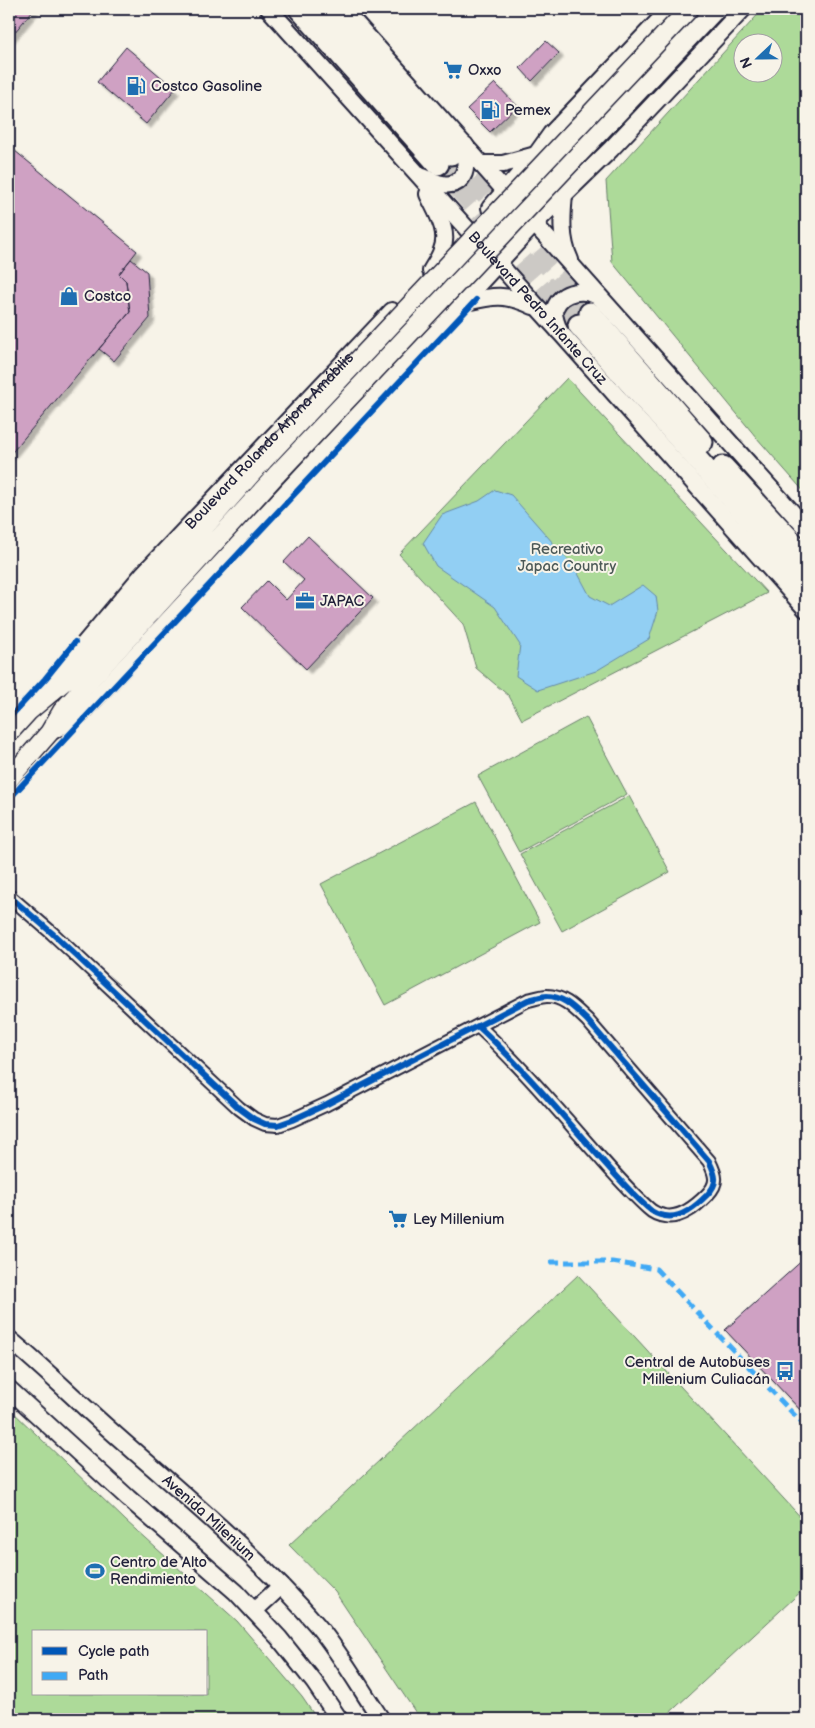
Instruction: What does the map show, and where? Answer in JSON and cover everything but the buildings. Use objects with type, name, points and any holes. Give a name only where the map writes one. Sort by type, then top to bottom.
[{"type":"highway","name":"Boulevard Pedro Infante Cruz","points":[[300,9],[451,154]]},
{"type":"highway","name":"Boulevard Pedro Infante Cruz","points":[[324,9],[451,154]]},
{"type":"highway","name":"Boulevard Pedro Infante Cruz","points":[[583,317],[806,556]]},
{"type":"highway","name":"Boulevard Pedro Infante Cruz","points":[[583,317],[806,583]]},
{"type":"main road","name":"Boulevard Rolando Arjona Amábilis","points":[[84,676],[263,461],[689,9]]},
{"type":"main road","name":"Boulevard Rolando Arjona Amábilis","points":[[84,676],[278,474],[716,9]]},
{"type":"main road","points":[[29,711],[84,676]]},
{"type":"main road","points":[[9,779],[49,733],[84,676]]},
{"type":"main road","name":"Boulevard Rolando Arjona Amábilis","points":[[9,733],[29,711]]},
{"type":"street","name":"Boulevard Pedro Infante Cruz","points":[[269,9],[538,308],[583,317],[806,528]]},
{"type":"street","name":"Boulevard Pedro Infante Cruz","points":[[343,9],[451,154],[481,164],[579,274],[583,317],[806,609]]},
{"type":"street","name":"Boulevard Rolando Arjona Amábilis","points":[[29,711],[144,573],[506,191],[551,134],[670,9]]},
{"type":"street","points":[[49,733],[81,714],[535,223],[611,149],[743,9]]},
{"type":"street","points":[[420,178],[439,185],[449,185],[456,182],[465,171],[451,154]]},
{"type":"street","points":[[481,164],[503,164],[536,155]]},
{"type":"street","points":[[420,178],[442,225],[444,237],[443,248],[431,270]]},
{"type":"street","points":[[564,194],[562,218],[564,244],[569,258],[579,274]]},
{"type":"street","points":[[461,303],[488,296],[506,296],[538,308]]},
{"type":"street","points":[[9,896],[239,1108],[254,1119],[265,1124],[278,1125],[292,1120],[528,1000],[547,996],[573,1006],[709,1161],[717,1180],[715,1186],[703,1199],[686,1212],[676,1216],[657,1214],[648,1208],[502,1048],[478,1026]]},
{"type":"street","name":"Avenida Milenium","points":[[9,1339],[197,1506],[281,1586],[318,1626],[381,1719]]},
{"type":"street","points":[[9,1390],[128,1498],[236,1592],[279,1638],[314,1682],[338,1719]]},
{"type":"street","points":[[254,1611],[281,1586]]},
{"type":"green space","points":[[763,9],[806,9],[806,494],[756,437],[612,262],[606,181],[732,43],[732,82],[782,82],[782,32],[742,32]]},
{"type":"green space","name":"Recreativo Japac Country","points":[[567,378],[767,593],[522,720],[509,696],[476,668],[463,624],[399,554]]},
{"type":"green space","points":[[586,717],[627,794],[519,852],[478,776]]},
{"type":"green space","points":[[629,796],[670,872],[562,931],[520,854]]},
{"type":"green space","points":[[476,802],[540,922],[385,1005],[321,884]]},
{"type":"green space","points":[[578,1275],[806,1523],[806,1587],[663,1719],[420,1719],[335,1592],[289,1545]]},
{"type":"green space","name":"Centro de Alto Rendimiento","points":[[9,1408],[126,1521],[237,1621],[302,1697],[317,1719],[9,1719]]},
{"type":"water","points":[[495,490],[511,495],[575,568],[590,596],[609,606],[643,585],[656,596],[658,611],[649,639],[596,671],[538,690],[516,676],[520,645],[495,607],[436,566],[423,543],[442,515],[479,501]]},
{"type":"tunnel","points":[[452,155],[590,313]]},
{"type":"tunnel","points":[[438,164],[579,325]]},
{"type":"marked path","points":[[550,1262],[612,1262],[656,1269],[802,1423],[806,1424]]},
{"type":"cycle path","points":[[9,799],[476,300]]},
{"type":"cycle path","points":[[9,718],[45,679],[75,642]]},
{"type":"cycle path","points":[[9,896],[52,933],[239,1108],[254,1119],[265,1124],[278,1125],[327,1104],[528,1000],[542,996],[559,998],[587,1020],[709,1161],[715,1179],[711,1191],[693,1207],[677,1216],[662,1216],[651,1211],[478,1026]]},
{"type":"place","name":"Oxxo","points":[[453,70]]},
{"type":"place","name":"Costco Gasoline","points":[[136,86]]},
{"type":"place","name":"Pemex","points":[[490,110]]},
{"type":"place","name":"Costco","points":[[69,296]]},
{"type":"place","name":"JAPAC","points":[[305,601]]},
{"type":"place","name":"Ley Millenium","points":[[398,1219]]},
{"type":"place","name":"Central de Autobuses Millenium Culiacán","points":[[785,1371]]},
{"type":"place","name":"Centro de Alto Rendimiento","points":[[95,1571]]}]
